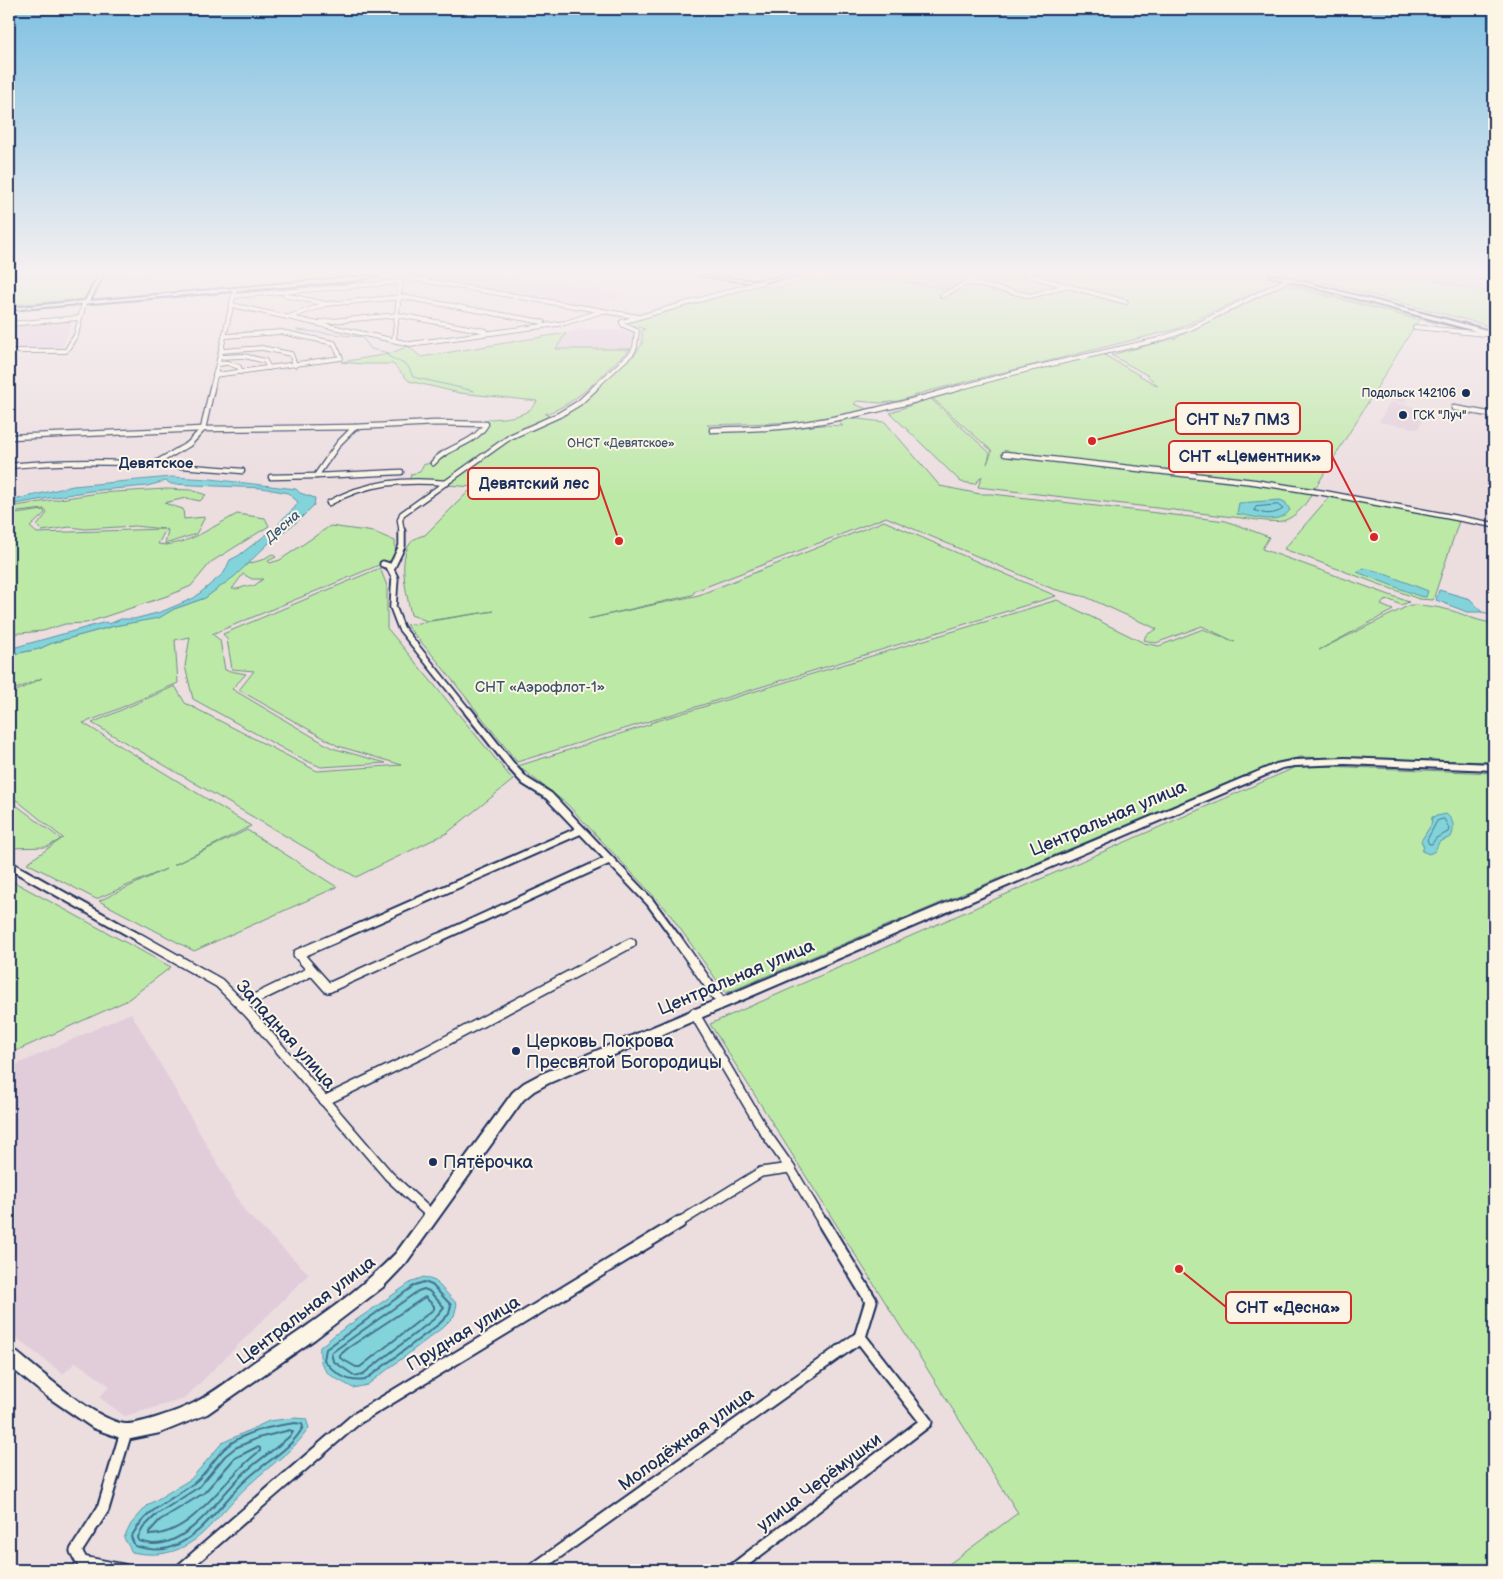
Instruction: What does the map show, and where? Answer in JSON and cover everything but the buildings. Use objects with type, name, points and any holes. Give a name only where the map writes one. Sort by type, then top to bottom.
[{"type":"street","points":[[9,351],[66,351],[68,349]]},
{"type":"street","points":[[156,463],[189,444],[203,429],[222,350],[248,349]]},
{"type":"street","points":[[265,349],[291,354],[295,365]]},
{"type":"street","points":[[215,375],[342,358],[337,349]]},
{"type":"street","points":[[391,569],[399,556],[403,539],[400,524],[402,514],[447,484],[511,436],[558,415],[589,395],[634,349]]},
{"type":"street","points":[[712,430],[788,426],[831,419],[902,404],[1025,370],[1119,349]]},
{"type":"street","points":[[220,357],[244,356],[265,361],[269,368]]},
{"type":"street","points":[[218,364],[228,363],[239,367],[241,372]]},
{"type":"street","points":[[1454,408],[1494,414]]},
{"type":"street","points":[[9,437],[203,429],[355,427],[436,423],[486,424],[476,438],[456,449],[438,454],[433,463]]},
{"type":"street","points":[[316,476],[339,444],[355,427]]},
{"type":"street","points":[[1005,454],[1263,484],[1324,493],[1494,525]]},
{"type":"street","points":[[9,466],[35,462],[102,461],[156,463],[242,471]]},
{"type":"street","points":[[271,477],[401,472]]},
{"type":"street","points":[[328,504],[366,486],[420,480],[447,484]]},
{"type":"street","points":[[383,564],[391,569],[395,578],[393,607],[401,628],[513,768],[525,781],[549,796],[650,902],[698,967],[721,1002]]},
{"type":"street","name":"Центральная улица","points":[[126,1432],[160,1425],[201,1408],[309,1334],[378,1282],[401,1258],[509,1107],[529,1087],[694,1013],[1279,766],[1295,763],[1345,762],[1494,767]]},
{"type":"street","points":[[581,830],[298,954],[328,988],[610,860]]},
{"type":"street","name":"Западная улица","points":[[9,865],[219,983],[242,1005],[389,1176],[432,1216]]},
{"type":"street","points":[[324,1101],[426,1052],[631,943]]},
{"type":"street","points":[[242,1005],[312,971]]},
{"type":"street","points":[[694,1013],[764,1131],[790,1168],[871,1301],[860,1337]]},
{"type":"street","name":"Прудная улица","points":[[181,1570],[356,1419],[761,1172],[790,1168]]},
{"type":"street","name":"улица Черёмушки","points":[[733,1570],[926,1422],[860,1337]]},
{"type":"street","name":"Молодёжная улица","points":[[533,1570],[860,1337]]},
{"type":"street","points":[[9,1356],[79,1410],[99,1422],[126,1432],[103,1509],[76,1551],[82,1562],[123,1570]]},
{"type":"shaded area","points":[[555,349],[630,349],[630,349]]},
{"type":"shaded area","points":[[1389,389],[1410,392],[1405,403],[1384,399]]},
{"type":"shaded area","points":[[1390,402],[1428,410],[1418,429],[1379,422]]},
{"type":"shaded area","points":[[131,1013],[245,1212],[309,1274],[184,1399],[125,1416],[99,1397],[110,1386],[76,1362],[63,1374],[9,1332],[9,1068]]},
{"type":"green space","points":[[402,349],[411,349],[421,357],[471,349],[630,349],[580,395],[558,409],[545,414],[558,417],[587,398],[624,362],[639,349],[1098,349],[925,392],[899,401],[881,403],[857,401],[854,404],[867,409],[858,412],[803,422],[707,425],[719,433],[824,425],[843,426],[839,423],[848,418],[885,422],[940,486],[980,494],[1226,521],[1269,537],[1262,549],[1409,602],[1401,605],[1390,600],[1384,601],[1381,605],[1393,610],[1319,650],[1410,605],[1431,606],[1494,623],[1494,762],[1300,757],[1246,775],[726,993],[666,909],[567,804],[518,766],[650,723],[1057,600],[1144,643],[1159,646],[1203,629],[1235,642],[1202,626],[1156,643],[1144,640],[1146,635],[1157,629],[1086,597],[1053,589],[886,517],[695,591],[692,595],[588,619],[699,595],[884,521],[1056,596],[517,762],[435,658],[406,625],[494,611],[427,621],[411,615],[404,569],[408,547],[414,539],[425,535],[473,487],[409,482],[411,474],[420,472],[423,465],[430,463],[437,453],[466,441],[488,419],[522,414],[533,407],[537,401],[460,393],[409,381],[393,364],[341,362],[389,354]]},
{"type":"green space","points":[[1135,349],[1401,349],[1316,487],[1314,486],[1310,497],[1297,512],[1282,521],[1262,521],[978,487],[982,476],[975,484],[961,482],[890,413],[930,398],[990,453],[987,464],[992,451],[931,397],[1013,373],[1101,353],[1158,386],[1147,375],[1111,355]]},
{"type":"green space","points":[[166,489],[191,490],[206,495],[200,501],[186,498],[164,503],[183,509],[184,519],[205,517],[196,534],[165,544],[168,530],[166,529],[158,544],[166,545],[182,542],[237,514],[265,518],[269,526],[211,562],[191,586],[170,595],[86,623],[65,624],[43,631],[9,634],[9,515],[43,510],[45,513],[30,527],[37,533],[164,529],[135,526],[85,529],[70,527],[42,531],[37,526],[47,513],[44,509],[9,513],[9,507],[98,493]]},
{"type":"green space","points":[[1330,496],[1459,521],[1433,600],[1419,599],[1284,549]]},
{"type":"green space","points":[[330,526],[374,532],[395,541],[396,558],[212,634],[220,640],[225,670],[246,674],[232,689],[332,748],[386,763],[321,767],[300,758],[193,699],[185,666],[190,637],[175,640],[178,683],[83,723],[251,826],[174,865],[247,830],[337,887],[194,951],[99,901],[166,869],[96,899],[27,863],[63,838],[9,796],[9,695],[42,678],[9,692],[9,655],[39,649],[52,643],[114,626],[159,617],[174,609],[205,598],[247,564],[262,560],[272,554],[276,557],[268,561],[270,563],[280,560]],"holes":[[[243,574],[252,579],[263,579],[254,586],[232,589]]]},
{"type":"green space","points":[[380,568],[387,586],[387,628],[513,780],[447,833],[356,877],[92,723],[175,686],[185,703],[317,771],[402,765],[338,746],[239,690],[254,671],[232,669],[227,639],[223,634]]},
{"type":"green space","points":[[1301,765],[1494,773],[1494,1570],[941,1570],[1018,1513],[710,1024]]},
{"type":"green space","points":[[9,802],[16,805],[61,839],[47,847],[9,848]]},
{"type":"green space","points":[[14,882],[171,967],[126,1001],[9,1054],[9,885]]},
{"type":"water","name":"Десна","points":[[171,477],[211,479],[296,489],[300,493],[315,498],[314,505],[298,521],[272,540],[235,576],[205,598],[174,609],[159,618],[114,626],[52,643],[39,649],[9,655],[9,649],[106,622],[109,624],[121,619],[134,619],[161,612],[194,598],[224,573],[230,560],[279,525],[298,502],[288,493],[262,488],[171,484],[166,481],[147,486],[90,491],[9,505],[9,501],[73,486]]},
{"type":"water","points":[[1280,500],[1285,502],[1290,510],[1279,518],[1266,519],[1237,514],[1239,503]]},
{"type":"water","points":[[1364,568],[1380,572],[1428,591],[1426,597],[1357,572]]},
{"type":"water","points":[[1439,590],[1470,599],[1482,612],[1467,612],[1436,600]]},
{"type":"water","points":[[1446,814],[1453,824],[1451,837],[1439,842],[1435,851],[1429,854],[1422,851],[1424,847],[1421,841],[1431,825],[1432,817]]},
{"type":"water","points":[[424,1277],[435,1281],[457,1304],[454,1316],[442,1328],[367,1385],[353,1388],[333,1377],[324,1369],[320,1356],[320,1347],[413,1281]]},
{"type":"water","points":[[295,1418],[306,1419],[309,1428],[303,1436],[237,1496],[200,1535],[187,1545],[172,1551],[154,1554],[132,1552],[124,1538],[131,1524],[148,1505],[191,1479],[222,1443],[269,1421]]},
{"type":"waterway","points":[[371,349],[389,353],[388,356],[408,366],[413,377],[474,391]]},
{"type":"waterway","points":[[1482,612],[1494,615]]},
{"type":"place","name":"Подольск 142106","points":[[1466,393]]},
{"type":"place","name":"ГСК \"Луч\"","points":[[1403,415]]},
{"type":"place","name":"СНТ №7 ПМЗ","points":[[1092,441]]},
{"type":"place","name":"СНТ «Цементник»","points":[[1374,537]]},
{"type":"place","name":"Девятский лес","points":[[619,541]]},
{"type":"place","name":"Церковь Покрова Пресвятой Богородицы","points":[[516,1051]]},
{"type":"place","name":"Пятёрочка","points":[[433,1162]]},
{"type":"place","name":"СНТ «Десна»","points":[[1179,1269]]},
{"type":"district","name":"Девятское","points":[[156,463]]},
{"type":"park label","name":"ОНСТ «Девятское»","points":[[621,443]]},
{"type":"park label","name":"СНТ «Аэрофлот-1»","points":[[540,687]]}]
